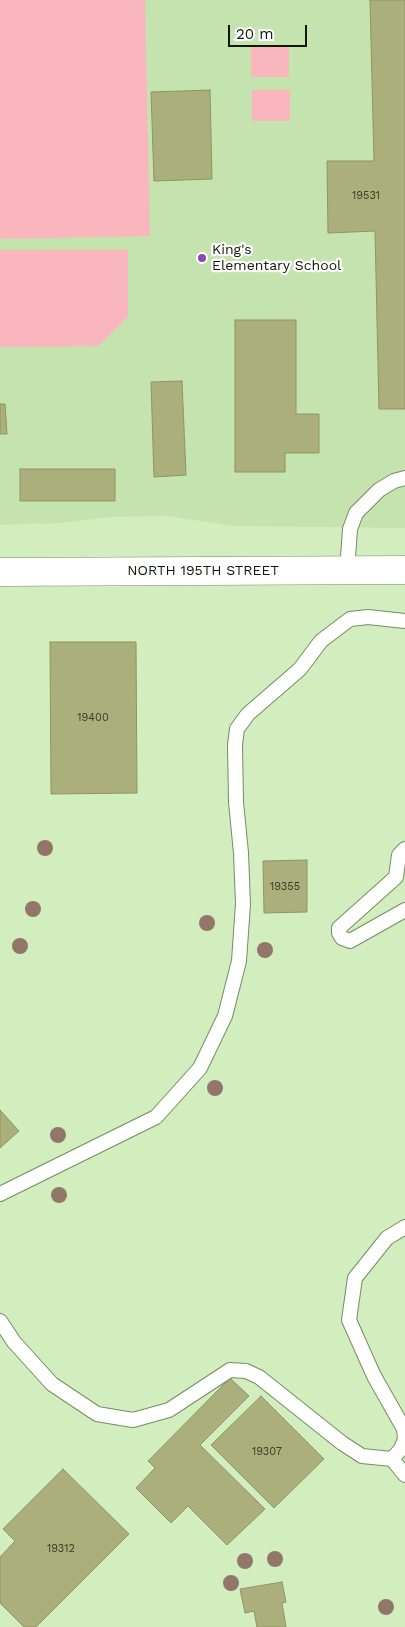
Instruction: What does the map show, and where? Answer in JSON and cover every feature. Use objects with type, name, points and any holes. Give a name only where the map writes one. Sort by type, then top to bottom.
[{"type":"street","name":"NORTH 195TH STREET","points":[[0,572],[405,570]]},
{"type":"lane","points":[[347,571],[350,529],[356,513],[379,490],[394,481],[405,478]]},
{"type":"lane","points":[[0,1194],[156,1117],[200,1068],[224,1016],[239,961],[243,904],[234,745],[237,729],[248,714],[300,669],[321,641],[350,618],[368,617],[405,621]]},
{"type":"lane","points":[[405,849],[399,855],[396,877],[340,928],[339,933],[342,938],[350,941],[405,910]]},
{"type":"lane","points":[[392,1459],[401,1449],[405,1439],[404,1429],[374,1376],[350,1320],[355,1278],[387,1238],[405,1227]]},
{"type":"lane","points":[[0,1321],[14,1342],[52,1384],[97,1414],[133,1420],[169,1410],[230,1370],[246,1371],[259,1377],[342,1443],[362,1456],[392,1459],[405,1475]]},
{"type":"shaded area","name":"King's Elementary School","points":[[0,0],[405,0],[405,528],[234,526],[167,516],[110,517],[60,523],[0,525]]},
{"type":"shaded area","points":[[0,0],[145,0],[150,236],[0,239]]},
{"type":"shaded area","points":[[251,45],[289,45],[289,77],[251,77]]},
{"type":"shaded area","points":[[252,90],[290,90],[290,121],[252,121]]},
{"type":"shaded area","points":[[0,250],[128,250],[128,317],[98,346],[0,347]]},
{"type":"building","points":[[370,0],[405,0],[405,409],[379,409],[375,231],[328,233],[327,161],[374,161]]},
{"type":"building","points":[[210,90],[212,179],[154,181],[151,92]]},
{"type":"building","points":[[235,320],[296,320],[296,414],[319,414],[319,453],[285,453],[285,472],[235,472]]},
{"type":"building","points":[[182,381],[186,475],[154,477],[151,382]]},
{"type":"building","points":[[0,404],[5,404],[7,434],[0,434]]},
{"type":"building","points":[[20,469],[115,469],[115,501],[20,501]]},
{"type":"building","points":[[50,642],[136,642],[137,793],[51,794]]},
{"type":"building","points":[[307,860],[307,912],[264,913],[263,861]]},
{"type":"building","points":[[0,1110],[19,1131],[0,1148]]},
{"type":"building","points":[[230,1378],[249,1396],[200,1445],[265,1509],[227,1545],[188,1506],[171,1523],[136,1488],[155,1468],[148,1461]]},
{"type":"building","points":[[261,1396],[324,1459],[274,1508],[211,1445]]},
{"type":"building","points":[[63,1469],[129,1534],[36,1627],[24,1627],[0,1603],[0,1557],[15,1541],[3,1529]]},
{"type":"building","points":[[282,1582],[286,1602],[282,1603],[286,1627],[257,1627],[254,1611],[245,1613],[240,1589]]},
{"type":"place","name":"King's Elementary School","points":[[202,258]]}]
